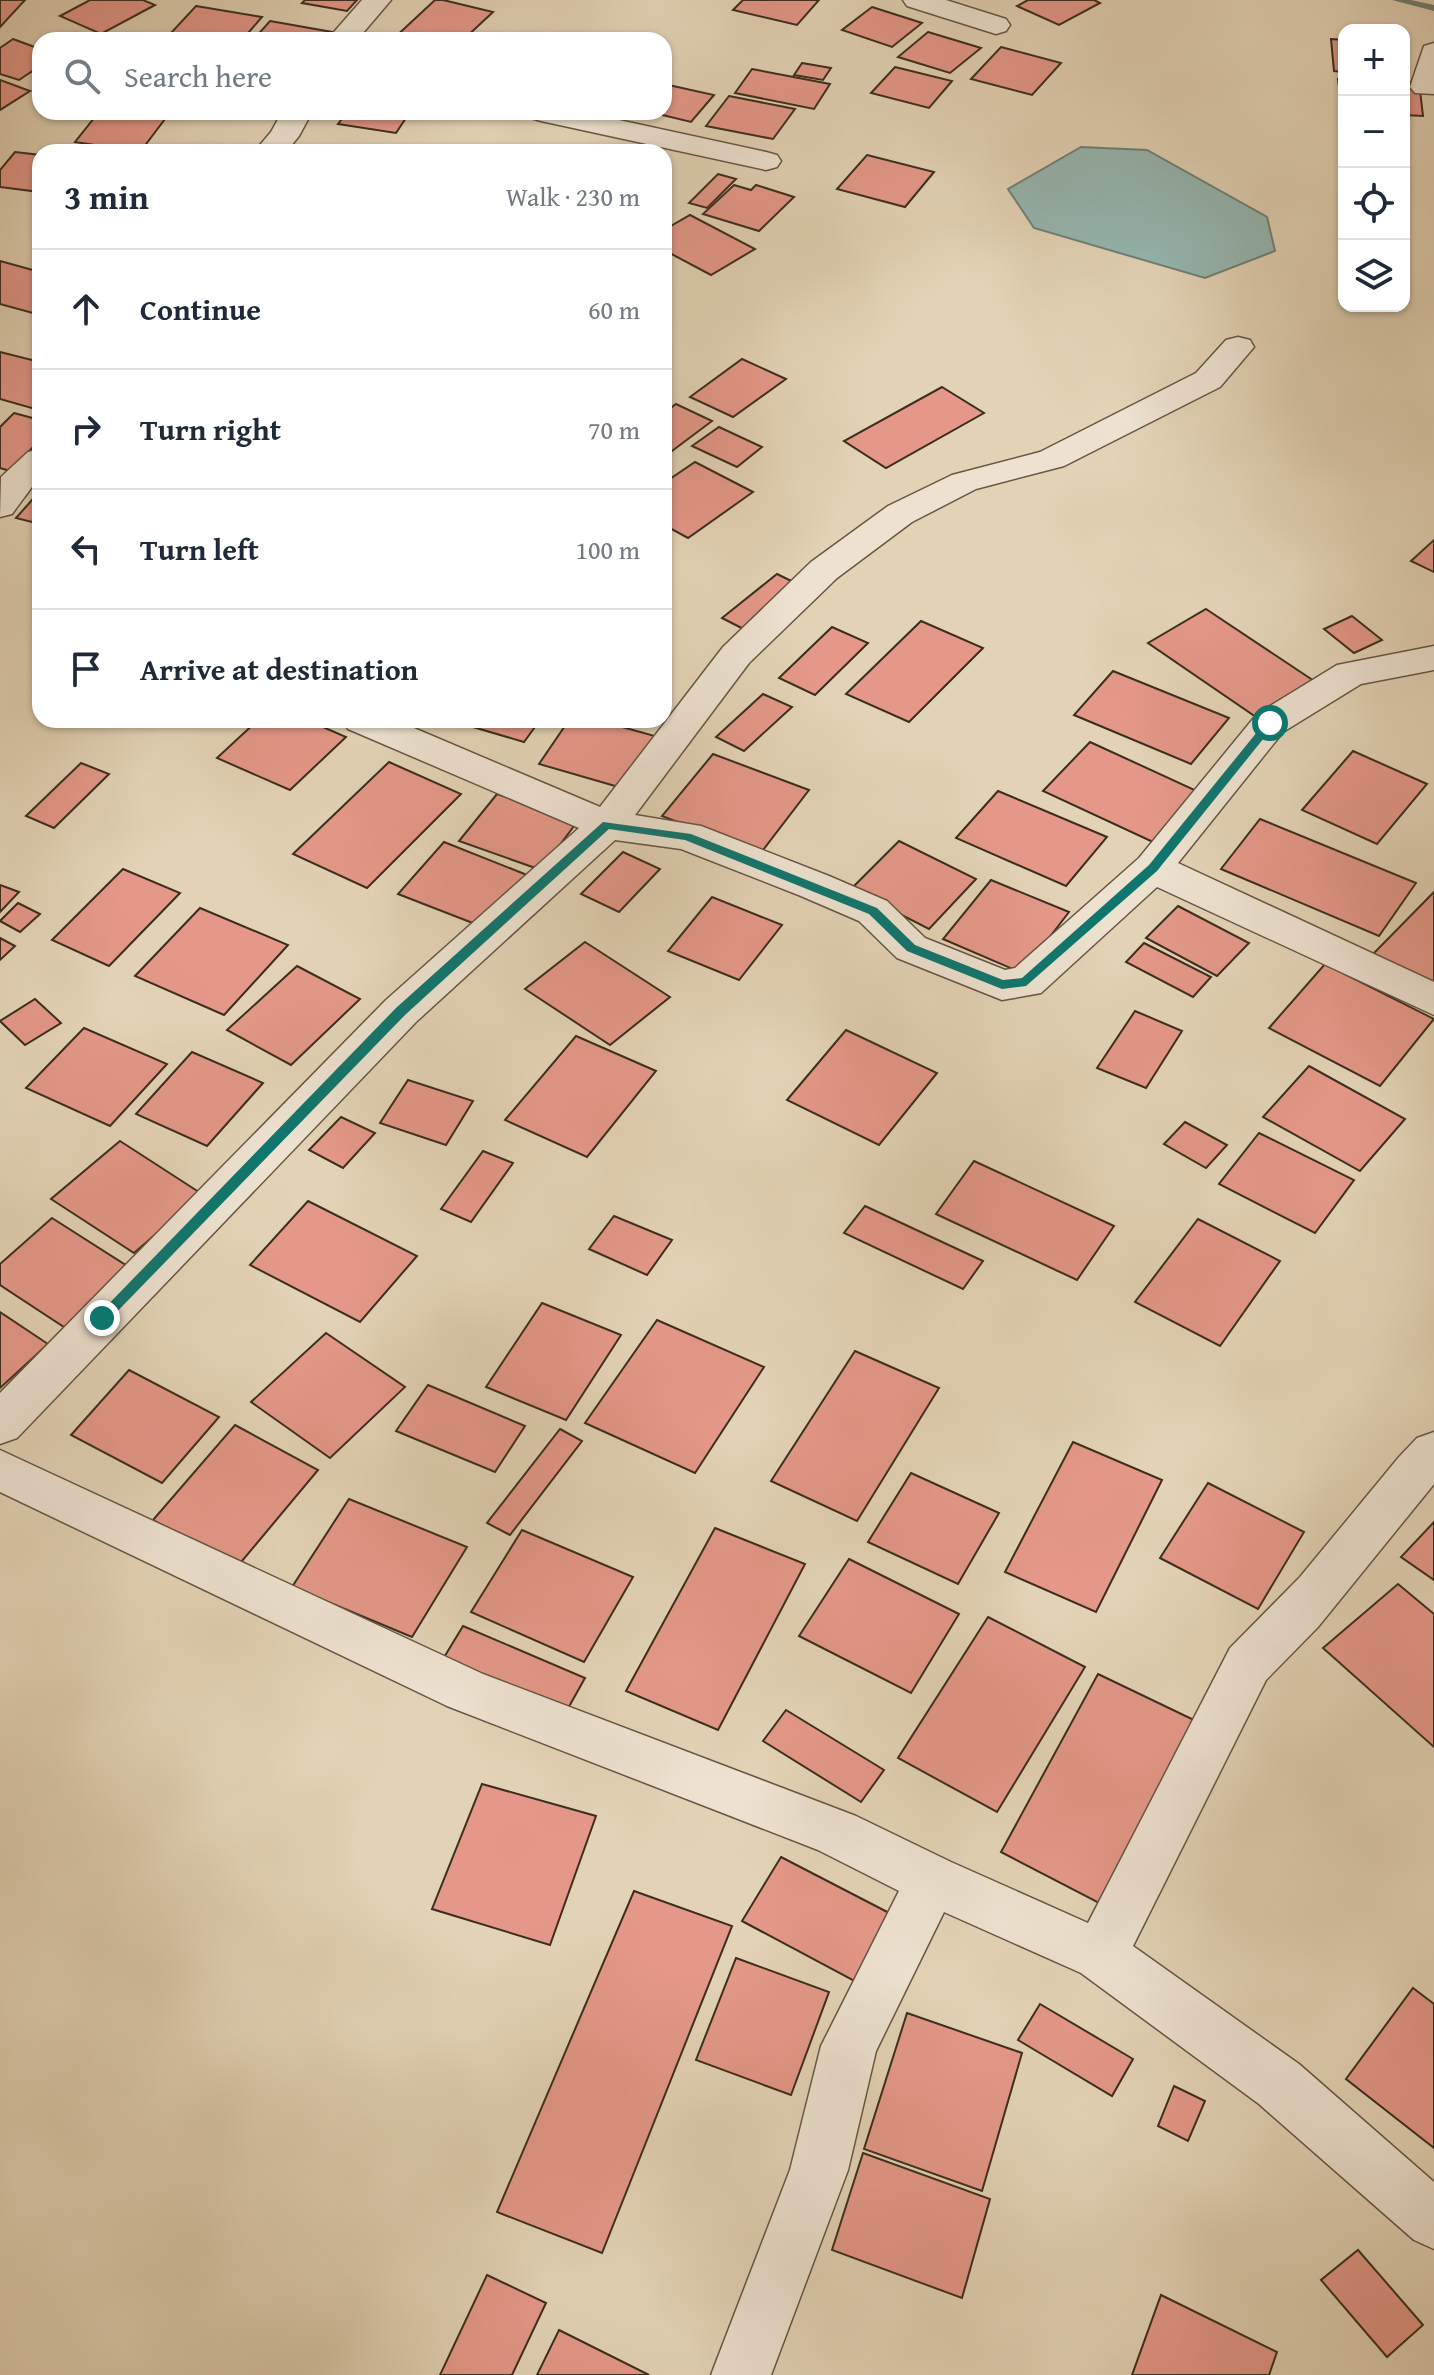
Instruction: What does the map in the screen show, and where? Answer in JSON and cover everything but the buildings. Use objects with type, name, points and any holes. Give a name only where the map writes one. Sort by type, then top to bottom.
[{"type":"street","points":[[348,32],[377,0]]},
{"type":"street","points":[[917,0],[996,25]]},
{"type":"street","points":[[1425,87],[1434,52]]},
{"type":"street","points":[[276,144],[293,120]]},
{"type":"street","points":[[578,120],[766,161]]},
{"type":"street","points":[[0,1424],[401,1011],[607,825],[736,655],[824,570],[900,514],[964,482],[1052,459],[1208,380],[1238,347]]},
{"type":"street","points":[[0,506],[10,495],[18,477],[32,466]]},
{"type":"street","points":[[380,728],[607,825],[687,836],[815,886],[873,911],[911,948],[1002,985],[1026,982],[1153,868],[1270,723],[1350,674],[1434,658]]},
{"type":"street","points":[[1153,868],[1434,1000]]},
{"type":"street","points":[[1100,1955],[1248,1664],[1299,1613],[1379,1512],[1434,1452]]},
{"type":"street","points":[[0,1470],[465,1690],[837,1833],[932,1880],[1100,1955],[1279,2084],[1434,2220]]},
{"type":"street","points":[[741,2375],[819,2170],[849,2046],[932,1880]]},
{"type":"water","points":[[1081,147],[1147,150],[1267,217],[1275,251],[1205,278],[1034,228],[1008,189]]},
{"type":"waterway","points":[[1397,0],[1434,8]]},
{"type":"route","points":[[102,1318],[401,1011],[607,825],[687,836],[873,911],[911,948],[1002,985],[1026,982],[1153,868],[1270,723]]}]
